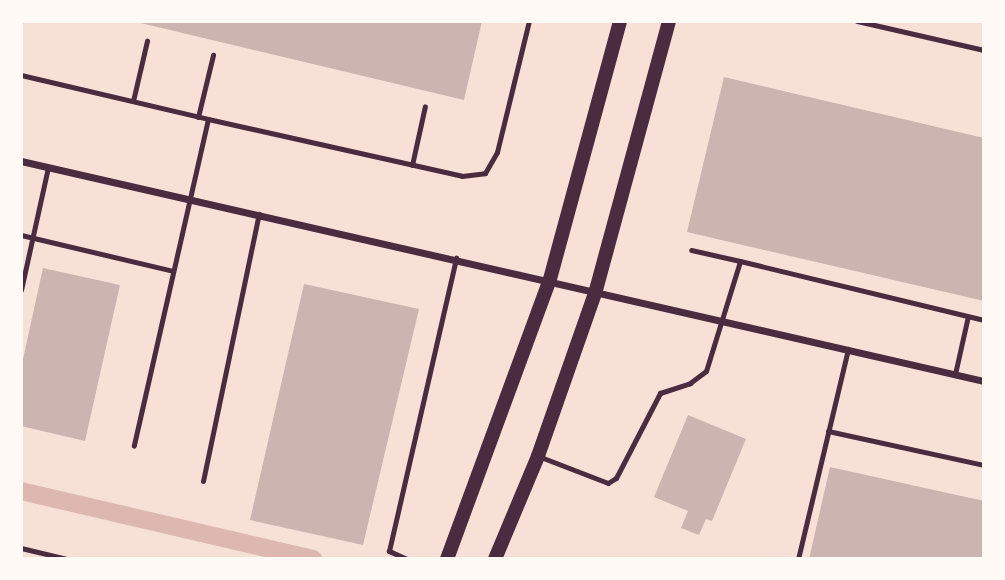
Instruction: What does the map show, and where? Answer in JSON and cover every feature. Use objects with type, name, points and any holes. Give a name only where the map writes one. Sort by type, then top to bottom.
[{"type":"main road","points":[[447,559],[550,279],[620,21]]},
{"type":"main road","points":[[495,559],[538,456],[596,290],[669,21]]},
{"type":"street","points":[[21,161],[550,279],[984,381]]},
{"type":"lane","points":[[21,75],[462,176],[485,173],[497,152],[529,21]]},
{"type":"lane","points":[[858,21],[984,50]]},
{"type":"lane","points":[[133,101],[147,41]]},
{"type":"lane","points":[[198,117],[213,55]]},
{"type":"lane","points":[[412,164],[425,106]]},
{"type":"lane","points":[[134,446],[208,119]]},
{"type":"lane","points":[[21,290],[48,167]]},
{"type":"lane","points":[[203,481],[259,214]]},
{"type":"lane","points":[[21,235],[173,271]]},
{"type":"lane","points":[[691,250],[984,320]]},
{"type":"lane","points":[[407,559],[389,551],[456,258]]},
{"type":"lane","points":[[538,456],[597,482],[616,478],[660,393],[690,383],[706,371],[740,261]]},
{"type":"lane","points":[[955,374],[968,316]]},
{"type":"lane","points":[[798,559],[848,349]]},
{"type":"lane","points":[[828,431],[984,465]]},
{"type":"lane","points":[[21,548],[67,559]]},
{"type":"building","points":[[132,21],[482,21],[464,100]]},
{"type":"building","points":[[724,77],[984,138],[984,301],[687,232]]},
{"type":"building","points":[[43,268],[120,285],[85,441],[21,426],[21,368]]},
{"type":"building","points":[[304,284],[419,309],[363,545],[250,520]]},
{"type":"building","points":[[688,415],[746,439],[712,521],[706,519],[699,535],[681,528],[688,511],[654,497]]},
{"type":"building","points":[[830,467],[984,501],[984,559],[809,559]]},
{"type":"waterway","points":[[21,491],[313,559]]}]
